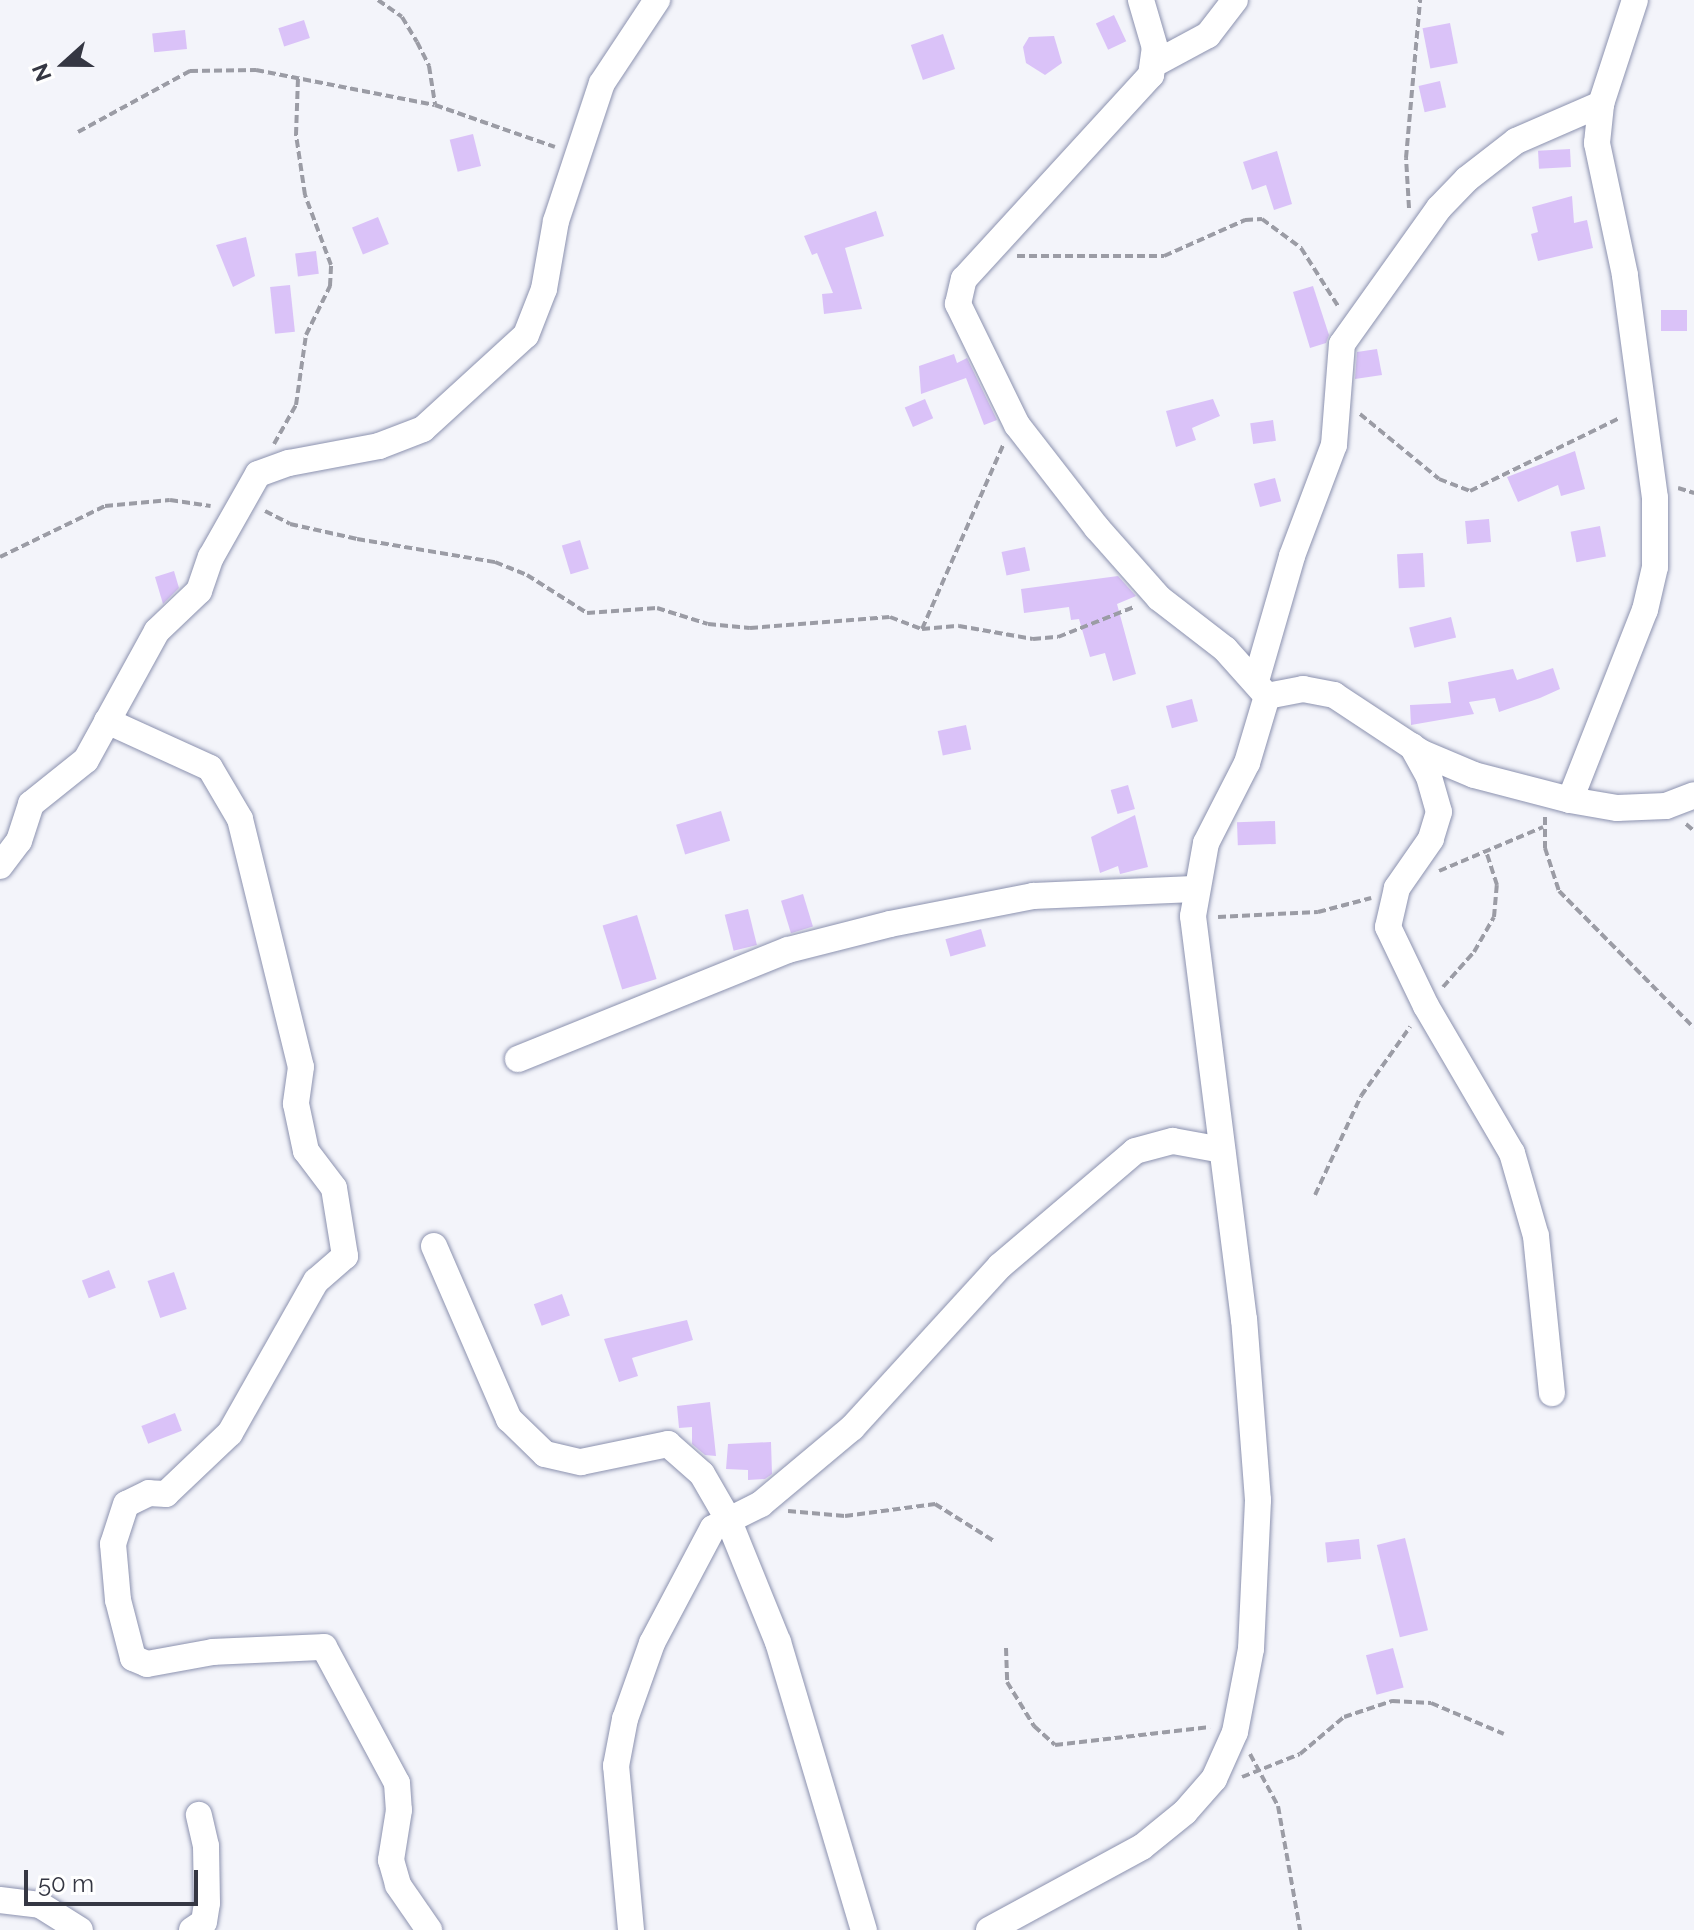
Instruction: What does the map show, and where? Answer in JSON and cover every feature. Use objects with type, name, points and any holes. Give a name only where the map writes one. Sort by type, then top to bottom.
[{"type":"street","points":[[0,866],[19,841],[31,804],[86,760],[157,631],[199,591],[240,504],[258,474],[289,463],[379,446],[423,429],[509,355],[536,317],[556,221],[602,83],[657,0]]},
{"type":"street","points":[[1141,0],[1156,63]]},
{"type":"street","points":[[1235,0],[1208,35],[1156,63],[1141,87],[964,279],[958,304],[1012,416],[1097,528],[1159,598],[1225,649],[1261,689],[1303,689],[1334,695],[1412,746],[1474,775],[1560,798],[1617,808],[1666,806],[1694,795]]},
{"type":"street","points":[[1560,798],[1645,610],[1655,567],[1655,498],[1625,275],[1598,152],[1601,104],[1635,0]]},
{"type":"street","points":[[989,1930],[1142,1847],[1214,1779],[1235,1732],[1251,1649],[1258,1500],[1244,1320],[1206,1047],[1194,889],[1206,843],[1247,763],[1292,556],[1334,445],[1337,361],[1352,329],[1439,208],[1493,156],[1516,141],[1601,104]]},
{"type":"street","points":[[107,721],[210,768],[240,819],[301,1067],[296,1104],[306,1151],[334,1188],[345,1256],[316,1281],[230,1433],[166,1494],[149,1493],[126,1504],[113,1544],[118,1600],[133,1658],[147,1664],[213,1652],[324,1647],[397,1783],[399,1810],[391,1860],[398,1885],[429,1930]]},
{"type":"street","points":[[1412,746],[1429,777],[1439,812],[1431,839],[1397,888],[1388,927],[1426,1006],[1512,1153],[1536,1236],[1552,1393]]},
{"type":"street","points":[[518,1059],[788,950],[890,924],[1033,896],[1194,889]]},
{"type":"street","points":[[631,1930],[616,1766],[625,1719],[652,1643],[702,1543],[728,1519],[761,1504],[890,1391],[1000,1266],[1135,1151],[1173,1141],[1222,1150]]},
{"type":"street","points":[[434,1246],[509,1419],[545,1454],[581,1462],[668,1444],[702,1474],[728,1519],[778,1642],[864,1930]]},
{"type":"street","points":[[192,1930],[204,1922],[207,1903],[206,1846],[199,1815]]},
{"type":"street","points":[[0,1900],[40,1905],[80,1930]]},
{"type":"path","points":[[378,0],[402,17],[417,42],[429,66],[435,105]]},
{"type":"path","points":[[1415,240],[1406,158],[1420,0]]},
{"type":"path","points":[[78,132],[190,71],[256,70],[435,105],[516,137],[580,154]]},
{"type":"path","points":[[258,474],[296,405],[306,335],[330,286],[331,265],[314,226],[300,165],[298,79]]},
{"type":"path","points":[[988,251],[1061,259],[1164,256],[1245,220],[1262,219],[1301,248],[1352,329]]},
{"type":"path","points":[[1338,393],[1439,479],[1470,491],[1597,432],[1641,403]]},
{"type":"path","points":[[922,629],[971,509],[999,458],[1012,416]]},
{"type":"path","points":[[0,557],[105,506],[170,500],[240,504],[290,524],[495,562],[527,575],[587,613],[657,608],[708,624],[750,628],[874,616],[922,629],[959,626],[1033,639],[1058,637],[1159,598]]},
{"type":"path","points":[[1560,798],[1545,848],[1559,891],[1694,1028]]},
{"type":"path","points":[[761,1504],[799,1514],[845,1516],[935,1504],[994,1541]]},
{"type":"path","points":[[1006,1648],[1007,1682],[1034,1726],[1055,1745],[1197,1726],[1235,1732],[1260,1769],[1278,1806],[1300,1930]]},
{"type":"path","points":[[1199,1795],[1300,1754],[1344,1717],[1392,1701],[1431,1703],[1504,1734]]},
{"type":"building","points":[[1114,15],[1126,41],[1108,50],[1096,23]]},
{"type":"building","points":[[304,20],[310,38],[284,46],[278,28]]},
{"type":"building","points":[[1450,23],[1458,63],[1430,69],[1423,28]]},
{"type":"building","points":[[185,30],[187,49],[154,52],[152,33]]},
{"type":"building","points":[[943,34],[955,69],[923,80],[911,45]]},
{"type":"building","points":[[1054,36],[1062,63],[1045,75],[1026,63],[1023,47],[1029,37]]},
{"type":"building","points":[[1440,81],[1446,107],[1425,112],[1419,86]]},
{"type":"building","points":[[473,134],[481,166],[458,172],[450,140]]},
{"type":"building","points":[[1570,149],[1571,167],[1539,169],[1538,151]]},
{"type":"building","points":[[1277,151],[1292,204],[1274,210],[1266,185],[1252,190],[1243,162]]},
{"type":"building","points":[[1572,196],[1574,223],[1587,220],[1593,248],[1538,261],[1531,234],[1538,232],[1532,207]]},
{"type":"building","points":[[876,211],[884,236],[845,248],[862,309],[824,314],[822,294],[833,293],[817,253],[812,255],[804,236]]},
{"type":"building","points":[[378,217],[389,244],[363,254],[352,227]]},
{"type":"building","points":[[246,237],[255,276],[233,287],[216,245]]},
{"type":"building","points":[[316,251],[319,274],[298,276],[295,254]]},
{"type":"building","points":[[290,285],[295,332],[275,334],[270,287]]},
{"type":"building","points":[[1313,286],[1329,335],[1326,343],[1310,348],[1293,292]]},
{"type":"building","points":[[1661,310],[1687,310],[1687,331],[1661,331]]},
{"type":"building","points":[[1377,349],[1382,375],[1355,379],[1357,352]]},
{"type":"building","points":[[954,354],[957,363],[967,358],[997,420],[984,425],[966,378],[921,394],[919,366]]},
{"type":"building","points":[[925,399],[933,418],[913,427],[905,408]]},
{"type":"building","points":[[1213,399],[1220,416],[1192,428],[1196,440],[1176,447],[1166,411]]},
{"type":"building","points":[[1273,420],[1276,441],[1253,444],[1250,423]]},
{"type":"building","points":[[1575,451],[1585,489],[1561,496],[1558,485],[1518,502],[1507,477]]},
{"type":"building","points":[[1275,478],[1281,501],[1260,507],[1254,484]]},
{"type":"building","points":[[1489,519],[1491,542],[1467,544],[1465,521]]},
{"type":"building","points":[[1600,526],[1606,556],[1576,562],[1571,532]]},
{"type":"building","points":[[580,540],[589,569],[571,574],[562,546]]},
{"type":"building","points":[[1025,547],[1030,570],[1007,575],[1002,552]]},
{"type":"building","points":[[1423,553],[1425,587],[1399,588],[1397,554]]},
{"type":"building","points":[[174,571],[179,588],[163,604],[155,577]]},
{"type":"building","points":[[1118,576],[1136,596],[1117,604],[1136,674],[1113,681],[1105,653],[1090,657],[1079,619],[1071,620],[1069,607],[1024,613],[1021,589]]},
{"type":"building","points":[[1451,617],[1456,637],[1414,648],[1409,627]]},
{"type":"building","points":[[1553,668],[1560,689],[1540,698],[1499,712],[1495,698],[1469,702],[1474,714],[1411,725],[1410,705],[1451,703],[1448,682],[1513,669],[1517,680]]},
{"type":"building","points":[[1192,699],[1198,721],[1172,728],[1166,706]]},
{"type":"building","points":[[966,725],[971,749],[943,755],[938,731]]},
{"type":"building","points":[[1128,785],[1135,809],[1118,814],[1111,790]]},
{"type":"building","points":[[721,811],[730,841],[685,854],[676,825]]},
{"type":"building","points":[[1135,815],[1148,867],[1120,874],[1118,866],[1100,873],[1091,837]]},
{"type":"building","points":[[1275,821],[1276,844],[1238,845],[1237,822]]},
{"type":"building","points":[[803,894],[813,927],[791,933],[781,901]]},
{"type":"building","points":[[748,909],[757,945],[734,951],[725,915]]},
{"type":"building","points":[[637,915],[657,979],[622,990],[603,926]]},
{"type":"building","points":[[981,929],[986,946],[950,957],[945,939]]},
{"type":"building","points":[[109,1270],[116,1288],[89,1298],[82,1280]]},
{"type":"building","points":[[174,1272],[187,1309],[160,1318],[148,1281]]},
{"type":"building","points":[[562,1294],[570,1316],[542,1326],[534,1304]]},
{"type":"building","points":[[687,1320],[693,1340],[632,1358],[638,1376],[619,1382],[604,1339]]},
{"type":"building","points":[[710,1402],[716,1456],[705,1455],[692,1444],[692,1427],[679,1428],[677,1406]]},
{"type":"building","points":[[175,1413],[182,1431],[148,1444],[141,1426]]},
{"type":"building","points":[[771,1442],[772,1474],[765,1479],[748,1480],[748,1470],[726,1469],[728,1444]]},
{"type":"building","points":[[1405,1538],[1428,1630],[1400,1637],[1377,1545]]},
{"type":"building","points":[[1359,1539],[1361,1559],[1327,1562],[1325,1543]]},
{"type":"building","points":[[1393,1648],[1404,1688],[1377,1695],[1366,1655]]}]
